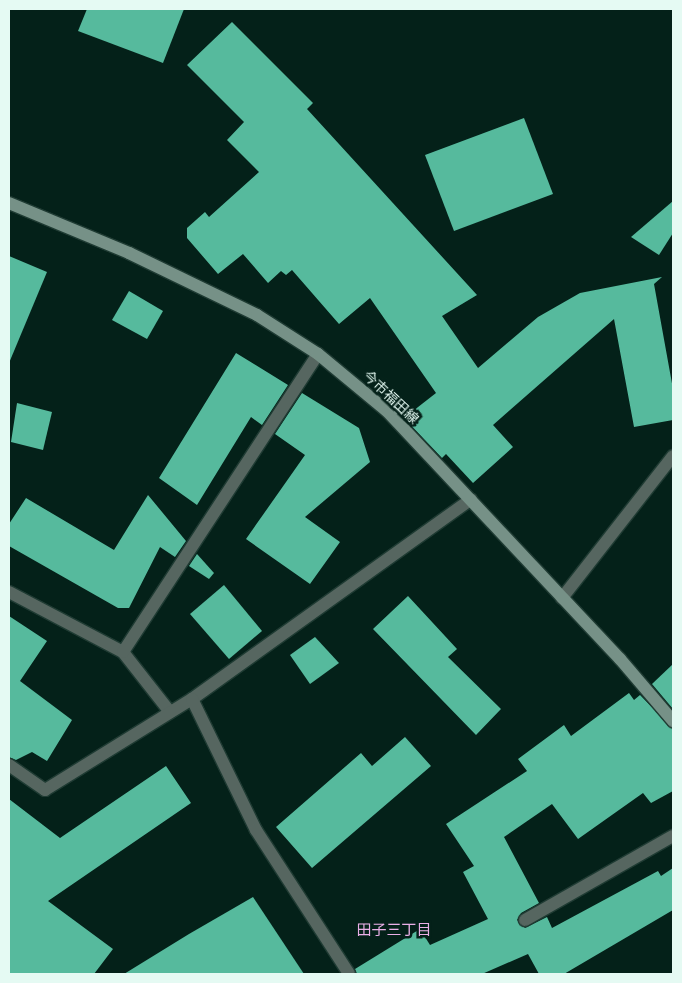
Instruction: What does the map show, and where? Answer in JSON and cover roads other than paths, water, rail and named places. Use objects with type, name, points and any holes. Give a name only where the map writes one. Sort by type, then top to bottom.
[{"type":"main road","name":"今市福田線","points":[[9,202],[129,253],[257,315],[318,354],[387,411],[471,499],[673,720]]},
{"type":"street","points":[[123,652],[318,354]]},
{"type":"street","points":[[562,598],[673,456]]},
{"type":"street","points":[[9,765],[45,790],[192,699],[471,499]]},
{"type":"street","points":[[9,592],[123,652],[170,712]]},
{"type":"street","points":[[192,699],[256,830],[349,974]]},
{"type":"street","points":[[525,920],[673,836]]},
{"type":"district","name":"田子三丁目","points":[[394,930]]}]
